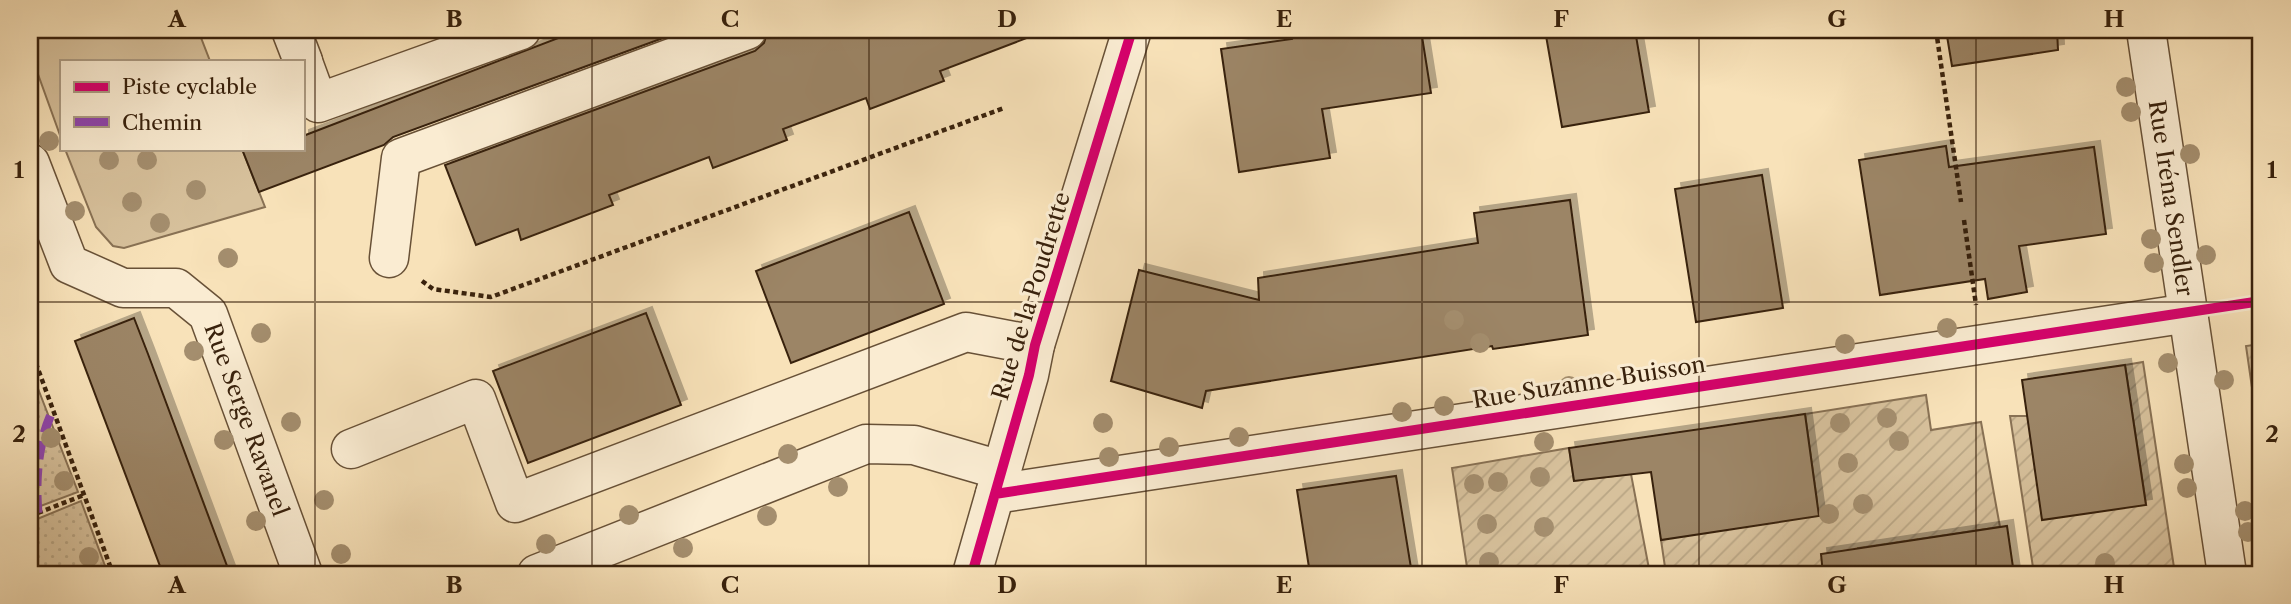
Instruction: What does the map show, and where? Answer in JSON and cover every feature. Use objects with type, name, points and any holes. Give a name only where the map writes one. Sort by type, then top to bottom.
[{"type":"street","points":[[290,30],[302,60]]},
{"type":"street","points":[[304,65],[318,103],[521,30]]},
{"type":"street","points":[[389,258],[401,158],[747,30]]},
{"type":"street","name":"Rue de la Poudrette","points":[[972,574],[1029,375],[1035,345],[1132,30]]},
{"type":"street","name":"Rue Iréna Sendler","points":[[2146,30],[2227,574]]},
{"type":"street","name":"Rue Serge Ravanel","points":[[30,163],[69,264],[123,288],[176,288],[208,314],[303,574]]},
{"type":"street","name":"Rue Suzanne Buisson","points":[[998,482],[2189,313]]},
{"type":"street","points":[[351,449],[476,399],[515,503],[966,332],[1035,345]]},
{"type":"street","points":[[537,574],[866,444],[914,445],[998,482]]},
{"type":"path","points":[[1936,30],[1961,202]]},
{"type":"path","points":[[389,258],[433,289],[491,297],[1004,108]]},
{"type":"path","points":[[1964,220],[1975,298]]},
{"type":"path","points":[[30,347],[113,574]]},
{"type":"path","points":[[30,516],[84,495]]},
{"type":"shaded area","points":[[30,30],[198,30],[210,60],[60,60],[60,135],[30,52]]},
{"type":"shaded area","points":[[65,150],[242,150],[265,207],[124,248],[113,246],[96,227]]},
{"type":"shaded area","points":[[2261,344],[2261,450],[2246,346]]},
{"type":"shaded area","points":[[2143,362],[2175,574],[2034,574],[2010,416],[2027,416],[2146,504],[2125,365]]},
{"type":"shaded area","points":[[37,386],[78,492],[30,510],[30,389]]},
{"type":"shaded area","points":[[1926,395],[1931,430],[1981,422],[2000,527],[1858,548],[1862,574],[1666,574],[1661,540],[1817,501],[1805,414]]},
{"type":"shaded area","points":[[1569,448],[1574,481],[1631,474],[1650,574],[1468,574],[1452,468]]},
{"type":"shaded area","points":[[81,501],[108,574],[30,574],[30,522]]},
{"type":"building","points":[[579,30],[685,30],[393,137],[384,145],[259,192],[242,150],[304,150],[304,136]]},
{"type":"building","points":[[768,30],[1039,30],[1040,33],[940,71],[944,81],[870,109],[866,98],[783,129],[787,140],[713,168],[709,157],[609,195],[613,205],[521,240],[518,229],[476,245],[445,165],[755,51],[764,43]]},
{"type":"building","points":[[1291,30],[1421,30],[1431,93],[1322,109],[1330,158],[1239,172],[1221,49],[1292,39]]},
{"type":"building","points":[[1545,30],[1635,30],[1649,112],[1562,127]]},
{"type":"building","points":[[1946,30],[2057,30],[2058,50],[1952,66]]},
{"type":"building","points":[[1946,146],[1949,167],[2094,147],[2106,234],[2019,246],[2027,292],[1988,299],[1985,279],[1880,295],[1859,160]]},
{"type":"building","points":[[1762,175],[1783,308],[1696,322],[1675,189]]},
{"type":"building","points":[[1570,200],[1588,335],[1493,349],[1492,346],[1206,391],[1202,408],[1111,381],[1139,270],[1259,300],[1258,278],[1478,243],[1474,213]]},
{"type":"building","points":[[909,212],[944,304],[791,363],[756,271]]},
{"type":"building","points":[[646,313],[681,405],[528,463],[493,371]]},
{"type":"building","points":[[134,318],[230,574],[163,574],[75,341]]},
{"type":"building","points":[[2125,365],[2146,505],[2042,520],[2022,380]]},
{"type":"building","points":[[1805,414],[1819,516],[1661,540],[1651,472],[1574,481],[1569,448]]},
{"type":"building","points":[[1396,476],[1412,574],[1310,574],[1297,490]]},
{"type":"building","points":[[2007,526],[2014,574],[1823,574],[1821,554]]},
{"type":"marked path","points":[[38,513],[39,460],[44,434],[53,410]]},
{"type":"cycle path","points":[[972,574],[1029,375],[1035,345],[1132,30]]},
{"type":"cycle path","points":[[995,494],[2261,301]]}]
